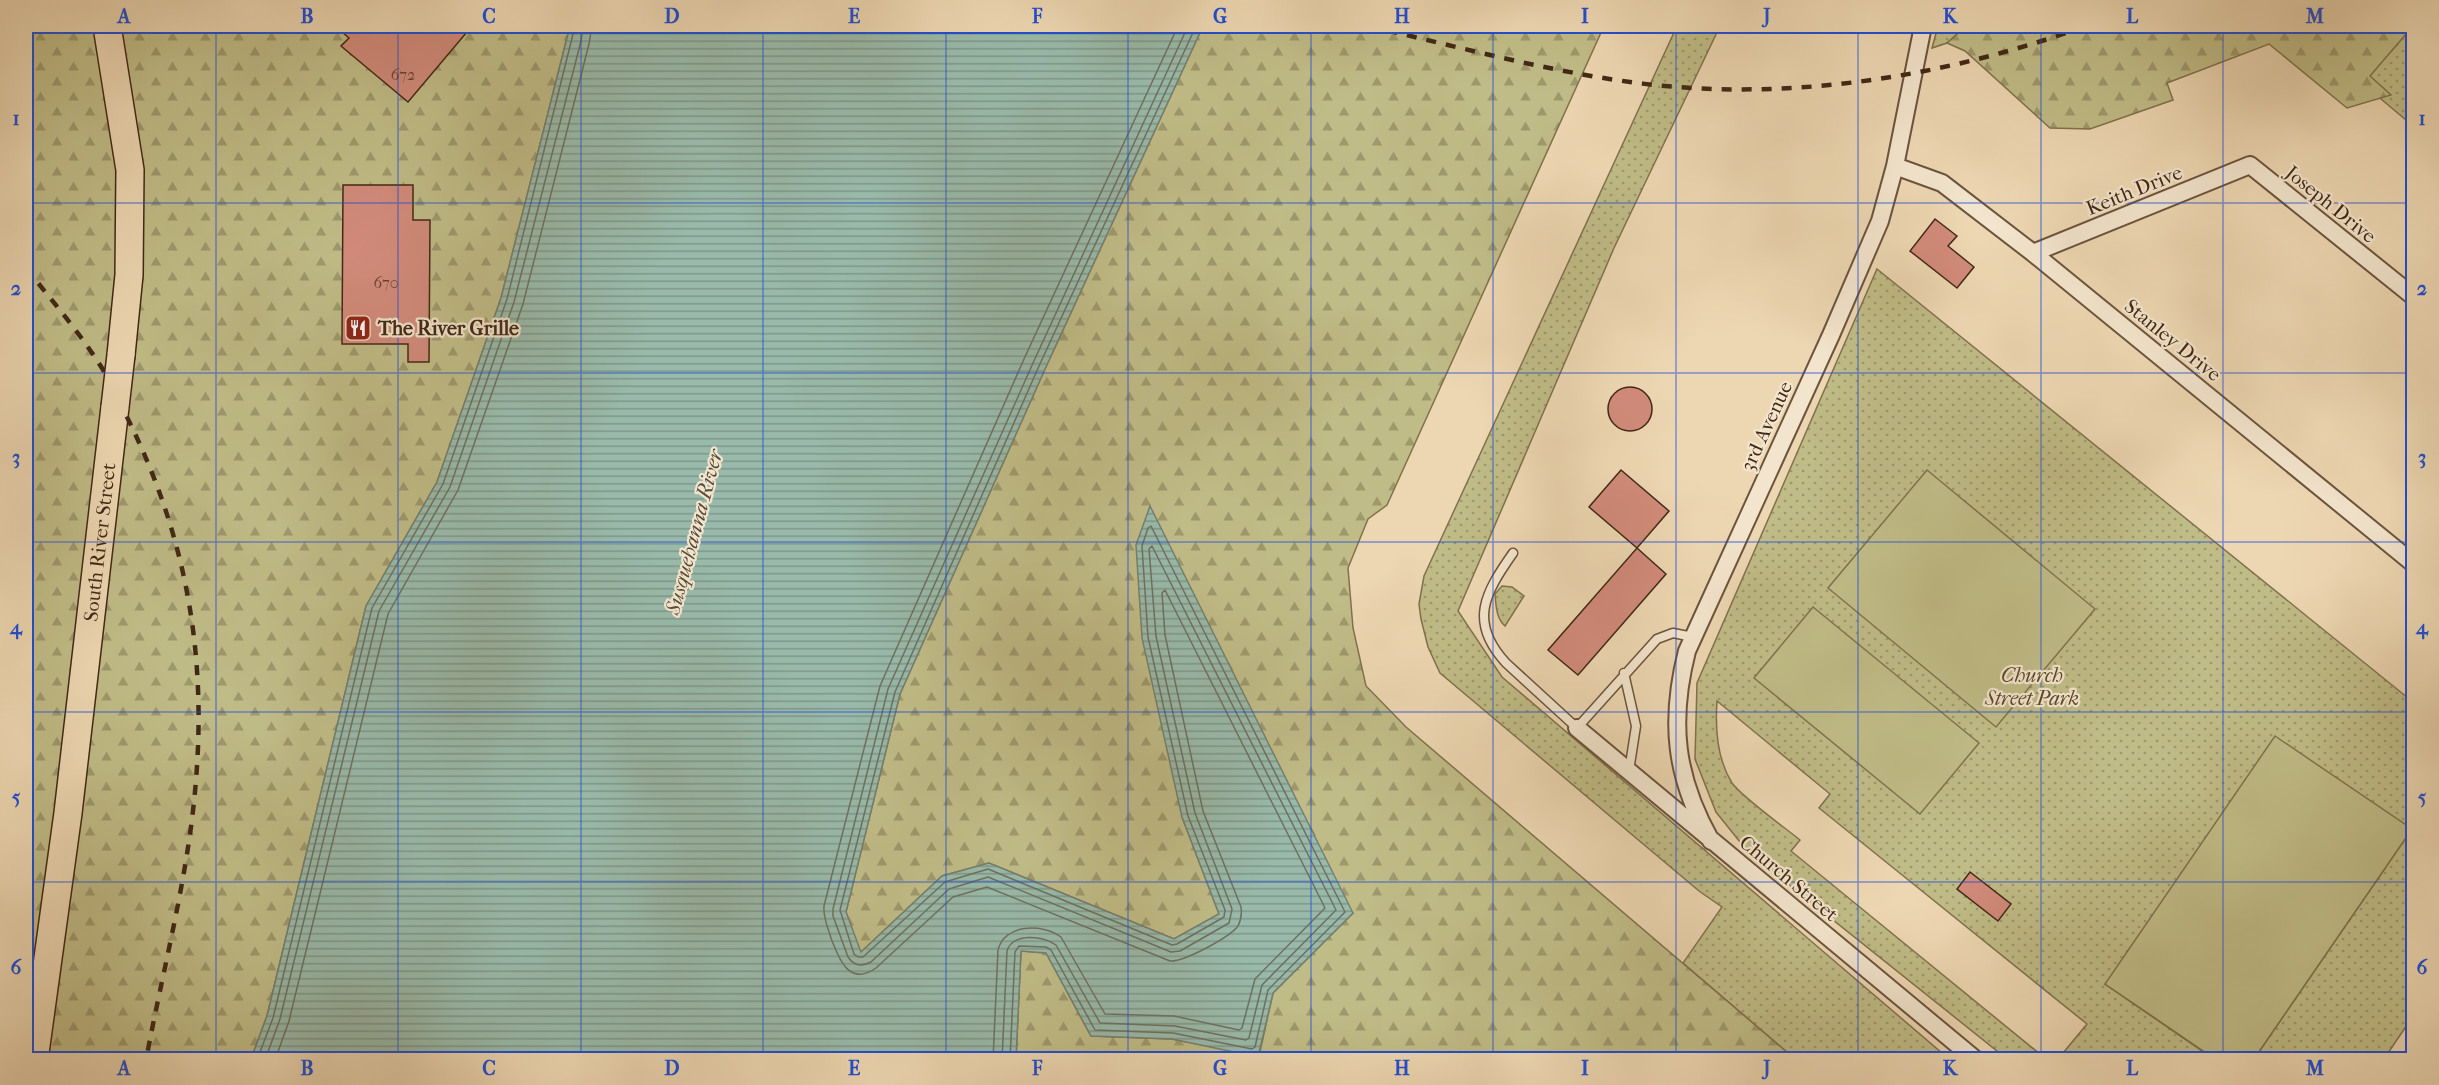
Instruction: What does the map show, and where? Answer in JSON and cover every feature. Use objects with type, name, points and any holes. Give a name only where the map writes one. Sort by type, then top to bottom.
[{"type":"main road","name":"South River Street","points":[[34,1059],[69,802],[129,275],[130,170],[106,26]]},
{"type":"street","name":"3rd Avenue","points":[[1711,841],[1696,814],[1688,793],[1677,728],[1680,678],[1693,637],[1880,221],[1895,166],[1923,26]]},
{"type":"street","name":"Keith Drive","points":[[2033,253],[2250,165]]},
{"type":"street","name":"Joseph Drive","points":[[2250,165],[2414,297]]},
{"type":"street","name":"Stanley Drive","points":[[1895,166],[1942,183],[2033,253],[2414,564]]},
{"type":"street","name":"Church Street","points":[[1577,728],[1976,1059]]},
{"type":"lane","points":[[1513,553],[1490,588],[1483,621],[1486,632],[1497,653],[1506,663],[1577,728],[1624,673],[1657,639],[1673,633],[1693,637]]},
{"type":"lane","points":[[1624,673],[1636,726],[1629,771]]},
{"type":"green space","points":[[26,26],[570,26],[501,298],[437,482],[366,606],[267,1016],[251,1059],[26,1059]]},
{"type":"green space","points":[[1203,26],[1604,26],[1387,505],[1368,519],[1348,568],[1353,628],[1366,686],[1406,727],[1795,1059],[1016,1059],[1021,951],[1046,953],[1091,1036],[1172,1039],[1259,1056],[1273,993],[1353,913],[1182,817],[1219,914],[1174,939],[989,863],[942,876],[860,953],[846,912],[900,694],[1045,369]]},
{"type":"green space","points":[[1677,26],[1720,26],[1614,248],[1458,611],[1502,677],[1949,1059],[1795,1059],[1683,963],[1722,907],[1699,891],[1440,673],[1428,647],[1419,604],[1424,576]]},
{"type":"green space","points":[[1938,26],[1985,26],[1979,34],[1963,29],[1947,43],[1932,48]]},
{"type":"green space","points":[[1985,26],[2413,26],[2370,76],[2391,95],[2347,108],[2269,44],[2167,83],[2173,100],[2090,129],[2050,128],[1965,51],[1947,43],[1963,29],[1979,33]]},
{"type":"green space","points":[[2388,26],[2413,26],[2413,126],[2349,72]]},
{"type":"green space","name":"Church Street Park","points":[[1877,269],[2413,702],[2413,1016],[2384,1059],[2254,1059],[2412,829],[2105,984],[2215,1060],[2058,1059],[2087,1024],[1819,808],[1830,794],[1717,701],[1718,744],[1723,764],[1732,783],[1754,804],[1800,840],[1791,851],[2046,1059],[2007,1059],[1748,852],[1716,812],[1695,759],[1697,683]]},
{"type":"green space","points":[[1927,470],[2095,609],[1996,727],[1828,588]]},
{"type":"green space","points":[[1502,586],[1512,587],[1524,596],[1505,626],[1498,615],[1495,594]]},
{"type":"green space","points":[[1813,607],[1979,743],[1920,814],[1754,678]]},
{"type":"green space","points":[[2275,736],[2412,829],[2254,1059],[2215,1059],[2105,984]]},
{"type":"water","name":"Susquehanna River","points":[[570,26],[1203,26],[1045,369],[900,694],[846,912],[861,952],[942,876],[989,863],[1174,939],[1219,914],[1182,817],[1142,638],[1136,545],[1150,506],[1353,913],[1273,993],[1258,1057],[1172,1039],[1091,1036],[1046,953],[1021,951],[1016,1059],[251,1059],[267,1016],[366,606],[437,482],[501,298]]},
{"type":"building","points":[[335,26],[472,26],[408,102],[341,46],[349,38]]},
{"type":"building","points":[[343,185],[413,185],[413,220],[430,220],[429,362],[408,362],[408,344],[342,344]]},
{"type":"building","points":[[1935,219],[1957,236],[1948,246],[1974,267],[1957,288],[1910,251]]},
{"type":"building","points":[[1630,387],[1645,394],[1652,409],[1645,424],[1630,431],[1615,424],[1608,409],[1615,394]]},
{"type":"building","points":[[1621,470],[1669,511],[1637,548],[1589,507]]},
{"type":"building","points":[[1637,548],[1666,574],[1578,675],[1548,650]]},
{"type":"building","points":[[1970,872],[2011,904],[1998,921],[1957,889]]},
{"type":"railway","points":[[1368,26],[1597,77],[1688,88],[1746,89],[1804,87],[1919,72],[1976,60],[2086,26]]},
{"type":"railway","points":[[26,268],[87,345],[108,378],[127,417],[149,466],[167,515],[181,564],[191,613],[199,714],[192,819],[177,909],[146,1060]]},
{"type":"place","name":"The River Grille","points":[[358,328]]}]
